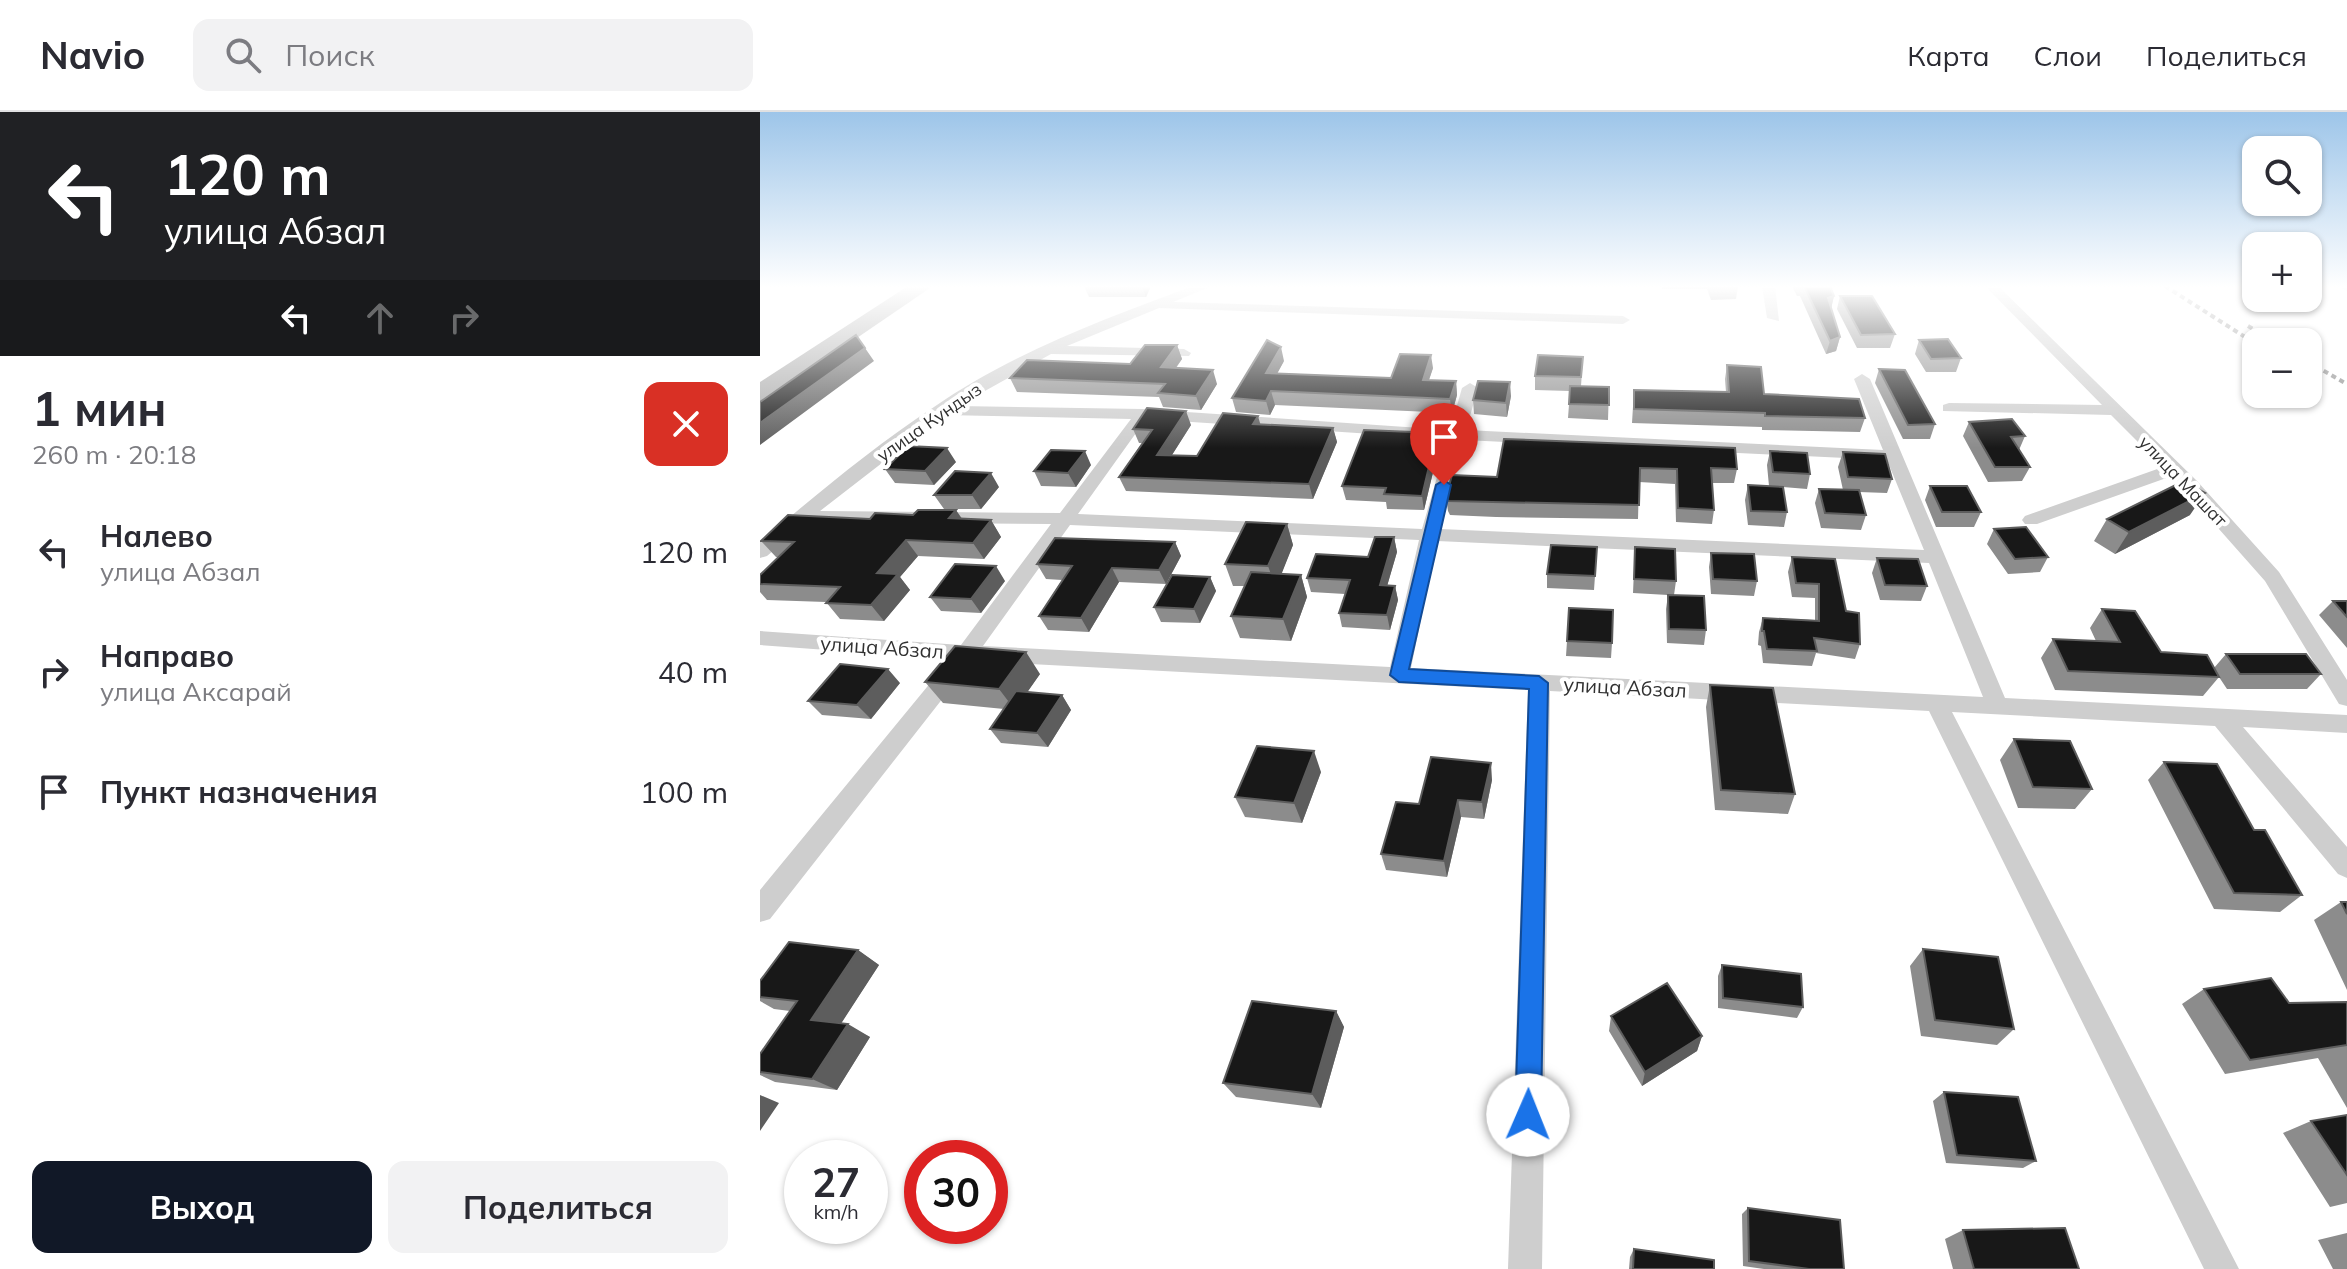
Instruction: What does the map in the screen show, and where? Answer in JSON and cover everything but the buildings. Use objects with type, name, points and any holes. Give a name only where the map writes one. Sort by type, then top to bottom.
[{"type":"main road","points":[[760,380],[821,340]]},
{"type":"main road","points":[[760,393],[840,340]]},
{"type":"street","name":"улица Кундыз","points":[[760,552],[939,410],[1071,340]]},
{"type":"street","name":"улица Машат","points":[[2045,340],[2174,469],[2272,577],[2347,698]]},
{"type":"street","points":[[1048,350],[1184,353]]},
{"type":"street","points":[[1862,379],[1998,707]]},
{"type":"street","points":[[1399,675],[1429,535],[1470,388]]},
{"type":"street","points":[[1949,408],[2115,410]]},
{"type":"street","points":[[939,410],[1142,414],[1458,435],[1893,455]]},
{"type":"street","points":[[760,910],[967,653],[1142,414]]},
{"type":"street","points":[[2031,520],[2174,469]]},
{"type":"street","points":[[802,516],[1067,519],[1936,557]]},
{"type":"street","name":"улица Абзал","points":[[760,638],[967,653],[2347,724]]},
{"type":"street","points":[[1525,1269],[1539,683]]},
{"type":"street","points":[[1937,704],[2222,1269]]},
{"type":"street","points":[[2222,719],[2347,866]]},
{"type":"railway","points":[[2322,370],[2347,384]]},
{"type":"route","points":[[1444,485],[1429,535],[1399,675],[1539,683],[1528,1115]]}]
